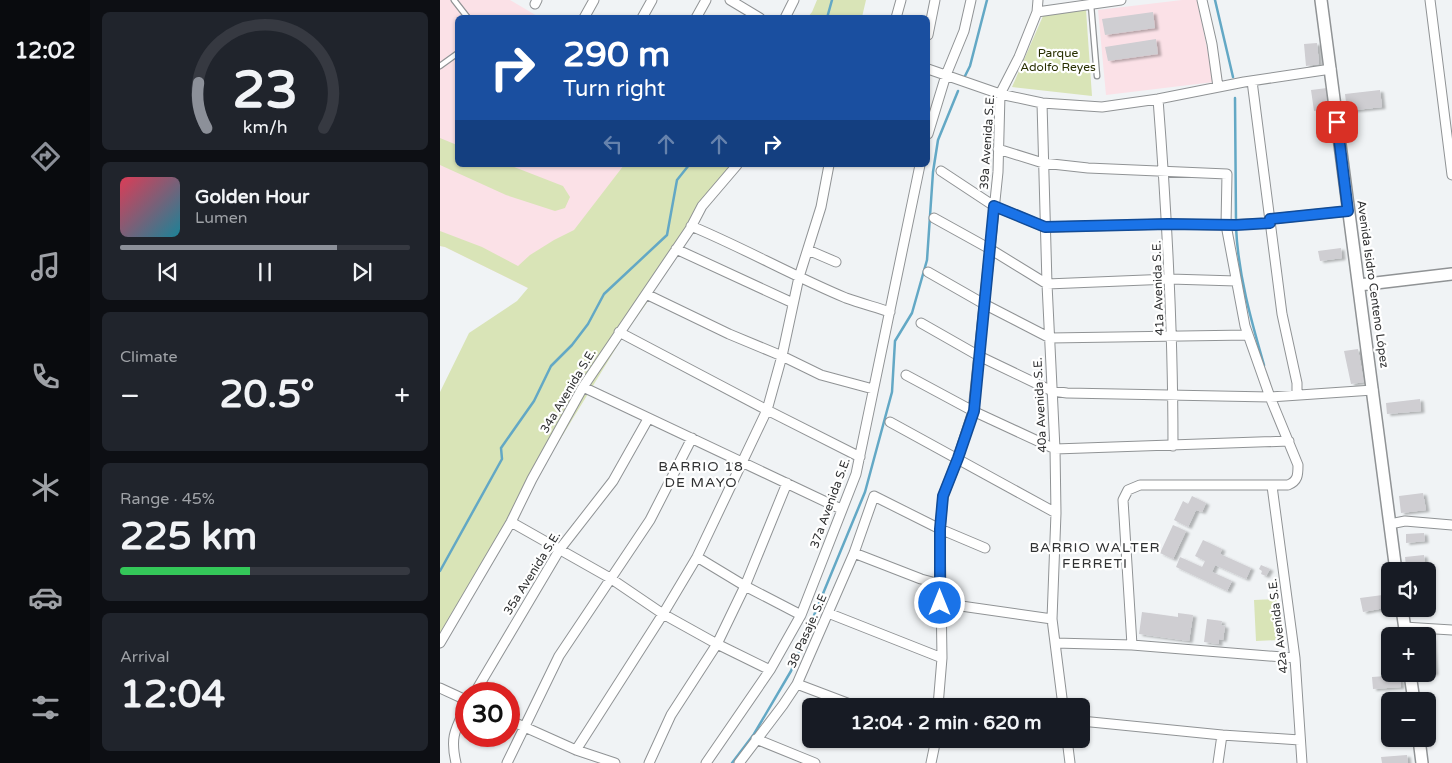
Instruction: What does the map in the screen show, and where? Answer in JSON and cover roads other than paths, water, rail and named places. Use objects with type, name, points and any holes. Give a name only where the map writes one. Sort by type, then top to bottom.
[{"type":"street","points":[[586,15],[594,0]]},
{"type":"street","points":[[644,15],[652,0]]},
{"type":"street","points":[[698,15],[706,0]]},
{"type":"street","points":[[786,15],[794,0]]},
{"type":"street","points":[[897,15],[900,0]]},
{"type":"street","points":[[930,25],[935,0]]},
{"type":"street","points":[[930,127],[946,75],[964,31],[971,0]]},
{"type":"street","name":"39a Avenida S.E.","points":[[939,698],[942,658],[940,529],[943,496],[974,411],[998,172],[1000,94],[1019,57],[1037,12],[1038,0]]},
{"type":"street","points":[[1037,12],[1122,0]]},
{"type":"street","points":[[1202,0],[1212,44],[1218,87]]},
{"type":"street","name":"Avenida Isidro Centeno López","points":[[1321,0],[1395,562]]},
{"type":"street","points":[[1430,0],[1452,175]]},
{"type":"street","points":[[732,1],[755,15]]},
{"type":"street","points":[[930,71],[963,80],[1000,94],[1042,103],[1102,107],[1331,69]]},
{"type":"street","points":[[1252,81],[1282,314],[1297,383],[1297,395]]},
{"type":"street","name":"41a Avenida S.E.","points":[[1158,99],[1168,224],[1173,446]]},
{"type":"street","name":"40a Avenida S.E.","points":[[1042,103],[1047,284],[1055,449],[1056,513],[1052,619],[1062,698]]},
{"type":"street","points":[[998,149],[1044,163],[1088,168],[1227,174],[1226,225],[1248,335],[1270,397],[1298,465],[1298,475],[1295,482],[1288,486],[1140,485],[1128,490],[1123,500],[1132,645]]},
{"type":"street","name":"34a Avenida S.E.","points":[[440,643],[511,522],[532,479],[583,387],[676,249],[702,206],[735,167]]},
{"type":"street","points":[[576,750],[663,614],[697,556],[767,410],[782,356],[799,277],[821,207],[829,167]]},
{"type":"street","name":"37a Avenida S.E.","points":[[706,763],[770,670],[801,615],[856,474],[872,389],[920,167]]},
{"type":"street","points":[[941,171],[994,206],[1045,227],[1168,224],[1226,225],[1348,211]]},
{"type":"street","points":[[934,218],[1047,284],[1170,280],[1236,281]]},
{"type":"street","points":[[691,226],[848,299],[890,312]]},
{"type":"street","points":[[676,249],[793,303]]},
{"type":"street","points":[[808,250],[836,262]]},
{"type":"street","points":[[928,272],[1050,338],[1248,335]]},
{"type":"street","points":[[1359,285],[1452,274]]},
{"type":"street","points":[[646,294],[728,334],[782,356],[821,375],[872,389]]},
{"type":"street","points":[[921,323],[979,356],[1052,391],[1270,397],[1373,390]]},
{"type":"street","points":[[619,332],[767,410],[860,456]]},
{"type":"street","points":[[906,375],[974,411],[1055,449],[1289,441]]},
{"type":"street","points":[[583,387],[841,509]]},
{"type":"street","name":"35a Avenida S.E.","points":[[481,682],[560,549],[613,481],[648,419]]},
{"type":"street","points":[[890,422],[1056,513]]},
{"type":"street","points":[[507,763],[559,656],[650,520],[692,438]]},
{"type":"street","points":[[649,763],[671,715],[717,644],[745,586],[787,483]]},
{"type":"street","name":"42a Avenida S.E.","points":[[1272,486],[1296,658],[1302,763]]},
{"type":"street","name":"38 Pasaje. S.E","points":[[739,763],[797,684],[854,553],[874,496],[940,529]]},
{"type":"street","points":[[1390,524],[1405,521],[1452,525]]},
{"type":"street","points":[[511,522],[610,578],[663,614],[717,644],[770,670]]},
{"type":"street","points":[[940,529],[984,548]]},
{"type":"street","points":[[854,553],[921,579],[940,584]]},
{"type":"street","points":[[697,556],[745,586],[801,615]]},
{"type":"street","points":[[940,603],[1052,619]]},
{"type":"street","points":[[828,613],[942,658]]},
{"type":"street","points":[[1436,630],[1452,630]]},
{"type":"street","points":[[1055,643],[1132,645],[1296,658]]},
{"type":"street","points":[[797,684],[834,698]]},
{"type":"street","points":[[440,688],[455,695]]},
{"type":"street","points":[[1090,722],[1222,735],[1300,740]]},
{"type":"street","points":[[520,725],[576,750],[615,763]]},
{"type":"street","points":[[455,730],[453,734],[453,750],[456,763]]},
{"type":"street","points":[[1218,763],[1222,735]]},
{"type":"street","points":[[756,740],[815,763]]},
{"type":"street","points":[[1420,747],[1422,763]]},
{"type":"street","points":[[931,763],[934,748]]},
{"type":"street","points":[[1068,748],[1070,763]]},
{"type":"lane","points":[[454,0],[466,15]]},
{"type":"lane","points":[[1091,4],[1097,76]]},
{"type":"lane","points":[[440,66],[455,55]]},
{"type":"waterway","points":[[828,15],[832,0]]},
{"type":"waterway","points":[[965,76],[970,66],[987,0]]},
{"type":"waterway","points":[[1215,0],[1233,77]]},
{"type":"waterway","points":[[732,763],[754,734],[791,671],[865,492],[892,392],[895,341],[912,313],[927,260],[933,172],[938,140],[958,91]]},
{"type":"waterway","points":[[1235,98],[1236,222]]},
{"type":"waterway","points":[[440,571],[502,459],[501,448],[534,401],[551,366],[572,345],[588,324],[604,294],[667,235],[677,180],[687,167]]},
{"type":"waterway","points":[[1236,227],[1242,279],[1264,365]]},
{"type":"district","name":"BARRIO 18 DE MAYO","points":[[701,474]]},
{"type":"district","name":"BARRIO WALTER FERRETI","points":[[1095,556]]},
{"type":"park label","name":"Parque Adolfo Reyes","points":[[1058,60]]}]
